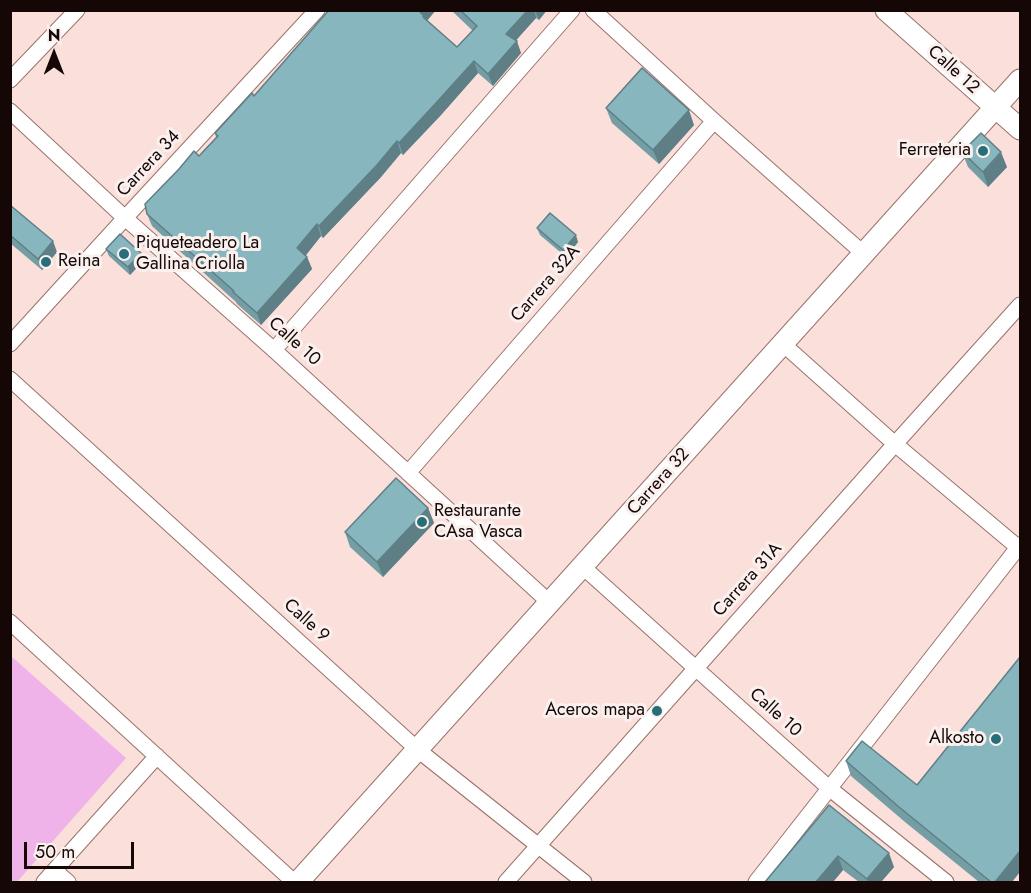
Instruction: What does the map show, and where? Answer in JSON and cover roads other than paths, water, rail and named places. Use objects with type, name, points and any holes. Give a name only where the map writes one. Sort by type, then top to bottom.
[{"type":"street","points":[[10,80],[76,10]]},
{"type":"street","name":"Carrera 34","points":[[10,344],[317,10]]},
{"type":"street","points":[[274,350],[572,10]]},
{"type":"street","points":[[593,10],[864,254]]},
{"type":"street","name":"Calle 12","points":[[886,10],[1020,129]]},
{"type":"street","name":"Carrera 32","points":[[296,882],[418,750],[1020,80]]},
{"type":"street","name":"Calle 10","points":[[10,111],[550,603]]},
{"type":"street","name":"Carrera 32A","points":[[408,472],[714,121]]},
{"type":"street","name":"Carrera 31A","points":[[506,882],[1020,305]]},
{"type":"street","points":[[756,882],[1020,547],[895,444],[783,345]]},
{"type":"street","name":"Calle 9","points":[[10,378],[418,750],[584,882]]},
{"type":"street","name":"Calle 10","points":[[583,567],[829,788],[946,882]]},
{"type":"street","points":[[10,622],[296,882]]},
{"type":"street","points":[[44,882],[157,756]]},
{"type":"street","points":[[55,871],[68,882]]},
{"type":"place","name":"Ferreteria","points":[[983,151]]},
{"type":"place","name":"Piqueteadero La Gallina Criolla","points":[[124,254]]},
{"type":"place","name":"Reina","points":[[46,262]]},
{"type":"place","name":"Restaurante CAsa Vasca","points":[[422,522]]},
{"type":"place","name":"Aceros mapa","points":[[657,711]]},
{"type":"place","name":"Alkosto","points":[[996,739]]}]
